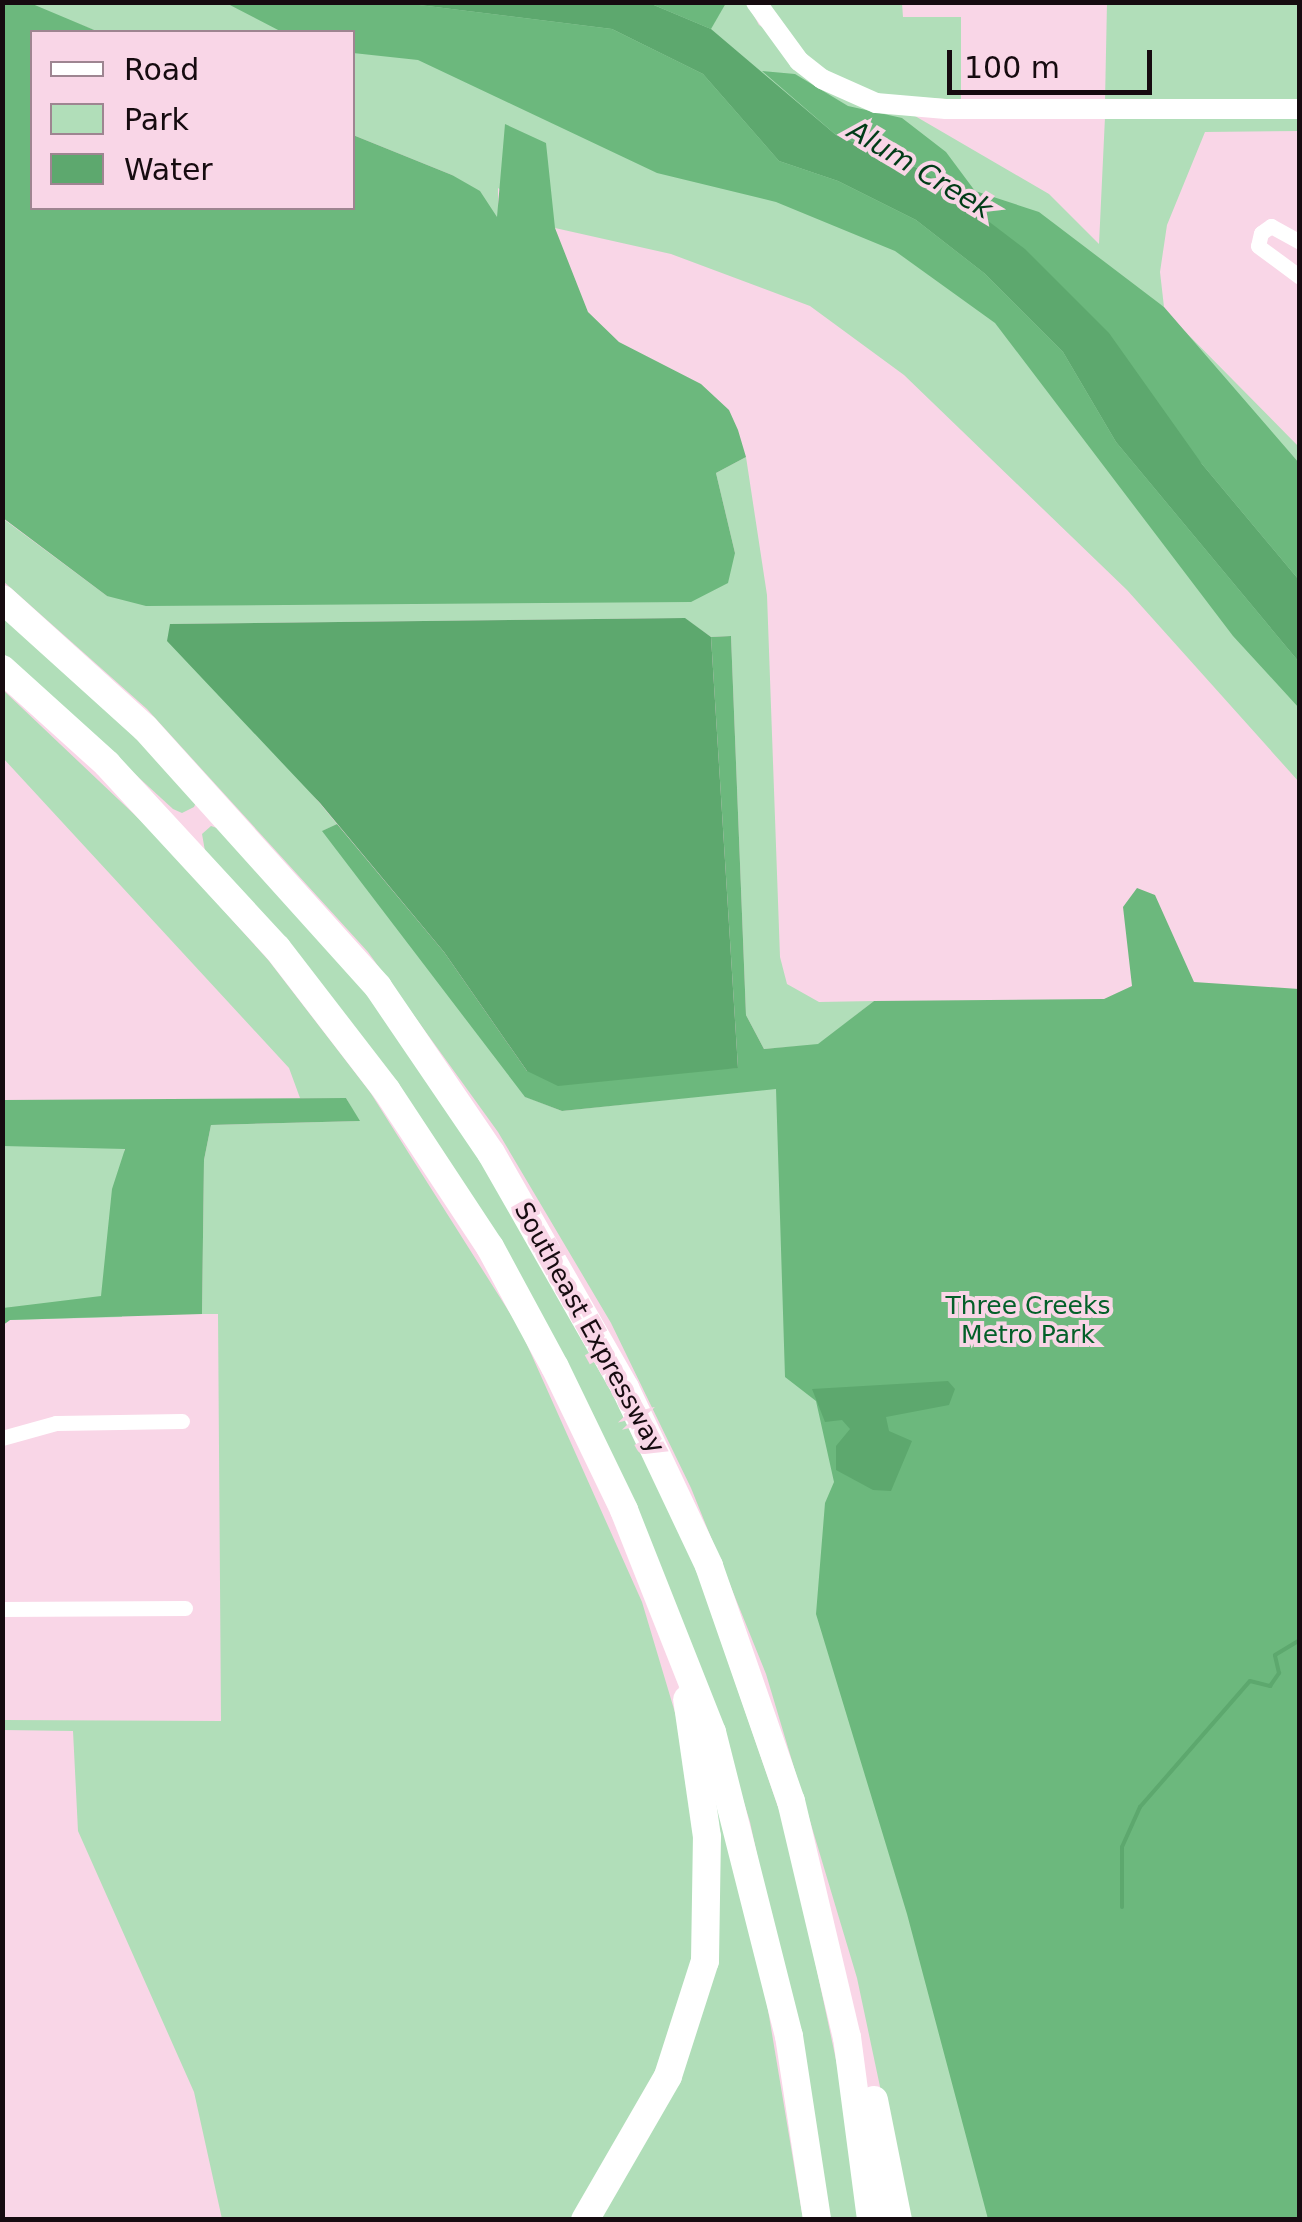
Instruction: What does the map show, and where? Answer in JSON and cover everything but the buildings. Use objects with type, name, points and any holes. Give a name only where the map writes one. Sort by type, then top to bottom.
[{"type":"highway","name":"Southeast Expressway","points":[[2,599],[218,803],[378,987],[491,1153],[625,1388],[709,1566],[762,1708],[828,1941],[871,2220]]},
{"type":"highway","name":"Southeast Expressway","points":[[2,669],[180,838],[387,1091],[490,1247],[555,1367],[678,1639],[759,1899],[789,2036],[816,2220]]},
{"type":"highway","points":[[585,2220],[668,2076],[704,1962],[708,1837],[678,1639]]},
{"type":"highway","points":[[828,1941],[855,2002],[898,2220]]},
{"type":"street","points":[[756,2],[799,61],[822,79],[876,103],[946,109],[1300,109]]},
{"type":"street","points":[[1300,242],[1272,226],[1260,233],[1258,246],[1300,277]]},
{"type":"street","points":[[2,1438],[56,1422],[182,1422]]},
{"type":"street","points":[[2,1610],[185,1608]]},
{"type":"green space","points":[[2,3],[30,3],[94,30],[30,30],[30,210],[355,210],[355,136],[452,175],[480,191],[497,217],[505,124],[546,143],[555,228],[588,312],[619,342],[701,384],[729,410],[746,457],[716,473],[735,553],[728,583],[691,602],[146,606],[107,596],[3,518]]},
{"type":"green space","points":[[25,3],[747,3],[759,25],[795,46],[765,3],[902,3],[903,17],[961,17],[961,100],[879,95],[1049,194],[1099,244],[1105,117],[1299,116],[1299,131],[1205,132],[1167,225],[1160,272],[1164,307],[1157,303],[1299,447],[1299,782],[1127,590],[904,375],[810,306],[671,254],[555,228],[498,188],[498,219],[452,175],[355,136],[355,30],[94,30]]},
{"type":"green space","points":[[226,3],[403,3],[612,29],[703,74],[779,161],[838,181],[916,220],[984,273],[1063,352],[1116,442],[1299,662],[1299,708],[1233,636],[995,323],[895,251],[776,202],[657,173],[418,60],[355,53],[355,30],[278,30]]},
{"type":"green space","points":[[649,3],[726,3],[711,29]]},
{"type":"green space","points":[[1107,3],[1299,3],[1299,101],[1105,101]]},
{"type":"green space","points":[[762,71],[795,74],[848,106],[902,118],[946,152],[975,191],[1039,212],[1164,307],[1299,463],[1299,580],[1202,464],[920,169],[836,135]]},
{"type":"green space","name":"Three Creeks Metro Park","points":[[746,457],[767,595],[780,957],[787,984],[819,1002],[874,1001],[818,1045],[764,1049],[746,1015],[731,636],[711,637],[684,618],[171,624],[337,824],[323,831],[526,1097],[562,1111],[739,1092],[1299,1009],[1299,2219],[908,2219],[857,1978],[766,1674],[691,1488],[611,1323],[498,1132],[368,952],[147,709],[3,581],[2,518],[107,596],[735,553],[716,473]]},
{"type":"green space","points":[[2,610],[118,714],[197,800],[194,807],[182,813],[173,809],[3,653]]},
{"type":"green space","name":"Three Creeks Metro Park","points":[[731,636],[746,1015],[764,1049],[818,1044],[874,1001],[1104,999],[1132,986],[1123,907],[1137,888],[1155,895],[1194,982],[1299,989],[1299,2219],[988,2219],[907,1914],[816,1614],[825,1503],[834,1482],[816,1401],[785,1377],[776,1089],[562,1111],[525,1097],[322,831],[337,824],[444,952],[527,1071],[738,1068],[711,637]]},
{"type":"green space","points":[[2,689],[157,836],[269,961],[370,1092],[520,1329],[642,1602],[682,1736],[695,1819],[700,1929],[660,2072],[574,2219],[222,2219],[194,2092],[78,1831],[73,1731],[3,1730],[3,1720],[221,1721],[218,1314],[202,1314],[204,1160],[211,1125],[359,1121],[346,1098],[300,1098],[289,1068],[3,758]]},
{"type":"green space","points":[[211,826],[223,830],[368,991],[456,1119],[579,1322],[697,1571],[789,1839],[839,2074],[860,2219],[826,2219],[815,2124],[750,1822],[710,1694],[572,1376],[205,851],[202,834]]},
{"type":"green space","points":[[346,1098],[360,1121],[211,1125],[204,1160],[202,1314],[10,1320],[3,1325],[3,1308],[101,1296],[112,1189],[125,1149],[3,1146],[3,1100]]},
{"type":"green space","points":[[3,1120],[125,1120],[122,1317],[10,1320],[3,1325]]},
{"type":"green space","points":[[715,1797],[763,1980],[803,2219],[596,2220],[679,2070]]},
{"type":"water","name":"Alum Creek","points":[[403,3],[649,3],[711,29],[836,135],[920,169],[1025,249],[1109,333],[1202,464],[1299,580],[1299,662],[1116,442],[1063,352],[984,273],[916,220],[838,181],[779,161],[703,74],[612,29]]},
{"type":"water","points":[[685,618],[711,637],[738,1068],[558,1086],[527,1071],[444,952],[320,803],[167,641],[170,624]]},
{"type":"water","points":[[948,1381],[955,1389],[949,1405],[886,1417],[889,1431],[912,1441],[891,1491],[873,1490],[836,1470],[836,1446],[850,1429],[842,1420],[825,1422],[812,1389]]},
{"type":"waterway","points":[[1122,1907],[1122,1847],[1140,1807],[1250,1681],[1270,1686],[1279,1673],[1275,1655],[1300,1640]]}]
